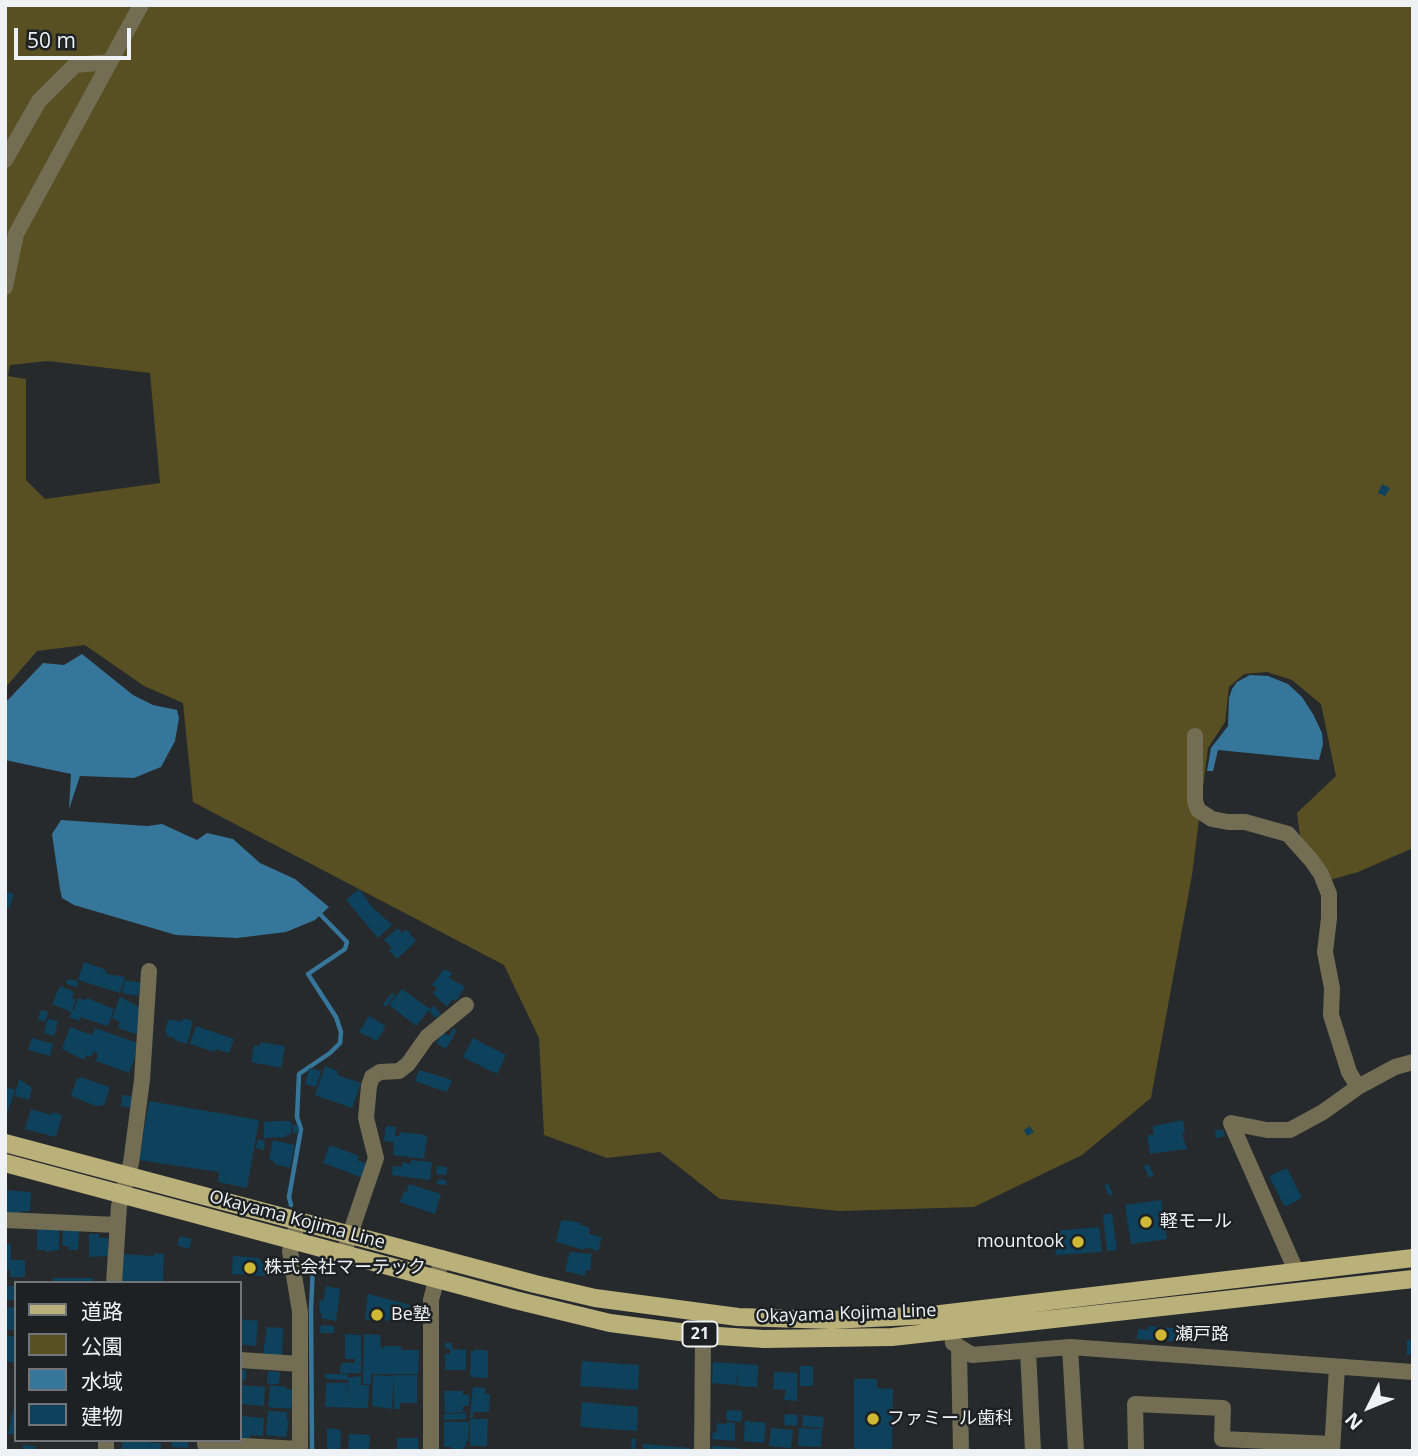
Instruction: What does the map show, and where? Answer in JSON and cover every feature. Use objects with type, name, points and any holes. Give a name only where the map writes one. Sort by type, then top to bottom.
[{"type":"main road","name":"Okayama Kojima Line","points":[[5,1143],[595,1298],[702,1313],[785,1320],[932,1315],[1413,1258]]},
{"type":"main road","name":"Okayama Kojima Line","points":[[5,1163],[343,1255],[610,1323],[703,1335],[829,1339],[931,1334],[1413,1279]]},
{"type":"main road","points":[[1267,1296],[1268,1276]]},
{"type":"main road","points":[[931,1334],[932,1315]]},
{"type":"street","points":[[5,287],[16,233],[141,5]]},
{"type":"street","points":[[5,160],[39,101],[75,65],[109,62]]},
{"type":"street","points":[[1195,736],[1195,800],[1198,810],[1212,819],[1245,822],[1288,834],[1321,874],[1329,894],[1325,952],[1332,988],[1331,1015],[1349,1072],[1359,1087]]},
{"type":"street","points":[[114,1281],[117,1225],[128,1176],[142,1080],[149,971]]},
{"type":"street","points":[[343,1255],[376,1158],[366,1118],[372,1077],[380,1072],[399,1071],[408,1064],[427,1037],[466,1005]]},
{"type":"street","points":[[1297,1273],[1231,1123],[1267,1130],[1290,1129],[1323,1112],[1359,1087],[1395,1067],[1413,1062]]},
{"type":"street","points":[[5,1220],[117,1225]]},
{"type":"street","points":[[205,1442],[300,1449],[300,1312],[290,1251],[298,1221]]},
{"type":"street","points":[[431,1451],[431,1300],[443,1258]]},
{"type":"street","points":[[952,1332],[953,1343],[972,1355],[1070,1347],[1413,1372]]},
{"type":"street","points":[[702,1451],[703,1335]]},
{"type":"street","points":[[1070,1347],[1076,1451]]},
{"type":"street","points":[[959,1349],[961,1451]]},
{"type":"street","points":[[1028,1350],[1033,1451]]},
{"type":"street","points":[[242,1360],[300,1364]]},
{"type":"street","points":[[1136,1451],[1135,1404],[1223,1408],[1222,1439],[1332,1447],[1337,1367]]},
{"type":"green space","points":[[5,5],[1413,5],[1413,848],[1358,872],[1330,880],[1300,836],[1297,813],[1336,776],[1321,704],[1292,680],[1267,672],[1244,674],[1229,687],[1225,722],[1208,748],[1192,875],[1151,1098],[1082,1155],[974,1207],[839,1211],[720,1199],[660,1152],[607,1158],[544,1135],[539,1038],[504,965],[193,802],[183,703],[144,686],[85,645],[37,651],[5,688]],"holes":[[[48,361],[150,373],[160,483],[45,499],[26,480],[26,379],[8,376],[10,365]]]},
{"type":"water","points":[[82,654],[133,695],[153,705],[177,710],[179,718],[175,741],[161,767],[134,778],[80,776],[69,809],[71,774],[5,760],[5,703],[43,663],[64,665]]},
{"type":"water","points":[[1250,675],[1268,676],[1288,684],[1302,697],[1322,733],[1323,744],[1319,760],[1218,750],[1213,771],[1207,771],[1211,748],[1228,726],[1232,689],[1237,682]]},
{"type":"water","points":[[61,820],[147,826],[162,824],[197,840],[207,833],[233,839],[260,863],[295,879],[329,907],[315,920],[286,932],[237,938],[176,935],[74,905],[62,898],[60,889],[52,834]]},
{"type":"building","points":[[1382,484],[1390,488],[1385,496],[1378,493]]},
{"type":"building","points":[[359,889],[372,907],[392,925],[378,938],[346,900]]},
{"type":"building","points":[[5,891],[14,894],[9,908],[5,907]]},
{"type":"building","points":[[398,928],[402,933],[406,929],[416,941],[397,959],[384,940]]},
{"type":"building","points":[[84,962],[104,969],[107,974],[125,977],[120,993],[78,980]]},
{"type":"building","points":[[444,969],[452,973],[449,978],[465,987],[456,1001],[452,999],[447,1007],[433,994],[437,988],[432,985]]},
{"type":"building","points":[[67,979],[78,981],[77,987],[66,984]]},
{"type":"building","points":[[125,980],[141,983],[138,996],[122,993]]},
{"type":"building","points":[[60,986],[74,992],[74,1010],[78,998],[87,998],[114,1009],[108,1026],[80,1017],[79,1021],[69,1017],[71,1012],[52,1004]]},
{"type":"building","points":[[402,989],[430,1009],[416,1026],[389,1005]]},
{"type":"building","points":[[392,993],[395,995],[386,1007],[383,1004]]},
{"type":"building","points":[[120,997],[141,1008],[137,1017],[142,1019],[142,1036],[118,1028],[120,1022],[112,1018]]},
{"type":"building","points":[[434,1006],[441,1014],[435,1018],[429,1010]]},
{"type":"building","points":[[41,1010],[48,1012],[45,1022],[38,1019]]},
{"type":"building","points":[[369,1016],[386,1026],[377,1041],[359,1032]]},
{"type":"building","points":[[183,1018],[193,1021],[187,1044],[166,1036],[165,1032],[168,1020],[183,1021]]},
{"type":"building","points":[[48,1019],[58,1021],[54,1036],[44,1033]]},
{"type":"building","points":[[196,1026],[234,1039],[229,1053],[216,1049],[215,1052],[190,1044]]},
{"type":"building","points":[[70,1027],[92,1035],[95,1028],[140,1044],[129,1073],[96,1061],[98,1054],[93,1052],[91,1057],[86,1055],[84,1060],[62,1049]]},
{"type":"building","points":[[453,1028],[457,1030],[446,1049],[436,1043],[442,1032],[449,1036]]},
{"type":"building","points":[[32,1038],[53,1044],[50,1056],[28,1050]]},
{"type":"building","points":[[473,1038],[506,1055],[497,1074],[463,1057]]},
{"type":"building","points":[[260,1042],[285,1046],[281,1068],[251,1062],[254,1045],[260,1046]]},
{"type":"building","points":[[325,1066],[338,1071],[337,1075],[361,1083],[352,1108],[315,1095]]},
{"type":"building","points":[[309,1068],[321,1071],[316,1087],[305,1084]]},
{"type":"building","points":[[419,1070],[452,1080],[447,1092],[415,1081]]},
{"type":"building","points":[[77,1078],[110,1087],[104,1105],[96,1106],[71,1096]]},
{"type":"building","points":[[19,1079],[32,1088],[29,1100],[15,1096]]},
{"type":"building","points":[[5,1087],[15,1090],[6,1117],[5,1117]]},
{"type":"building","points":[[122,1095],[136,1097],[134,1108],[121,1106]]},
{"type":"building","points":[[149,1101],[259,1120],[247,1188],[218,1182],[219,1172],[139,1160]]},
{"type":"building","points":[[31,1109],[62,1115],[56,1137],[25,1129]]},
{"type":"building","points":[[1183,1120],[1185,1131],[1182,1134],[1187,1149],[1150,1154],[1147,1136],[1154,1134],[1153,1126]]},
{"type":"building","points":[[291,1121],[291,1134],[286,1137],[264,1138],[264,1122]]},
{"type":"building","points":[[292,1125],[298,1125],[299,1133],[293,1133]]},
{"type":"building","points":[[386,1126],[396,1127],[395,1136],[399,1136],[400,1132],[425,1135],[424,1159],[393,1155],[394,1142],[384,1141]]},
{"type":"building","points":[[1030,1126],[1034,1132],[1027,1136],[1024,1130]]},
{"type":"building","points":[[1223,1129],[1225,1136],[1216,1138],[1215,1131]]},
{"type":"building","points":[[258,1139],[265,1141],[264,1150],[256,1148]]},
{"type":"building","points":[[273,1140],[295,1145],[290,1168],[269,1160]]},
{"type":"building","points":[[330,1145],[359,1156],[357,1160],[368,1164],[363,1178],[323,1163]]},
{"type":"building","points":[[411,1160],[432,1162],[430,1180],[392,1175],[393,1166],[402,1167],[402,1162],[411,1164]]},
{"type":"building","points":[[1148,1164],[1154,1175],[1149,1178],[1144,1166]]},
{"type":"building","points":[[437,1166],[447,1167],[446,1175],[436,1174]]},
{"type":"building","points":[[1287,1168],[1302,1198],[1285,1207],[1269,1176]]},
{"type":"building","points":[[439,1179],[446,1180],[446,1185],[436,1184]]},
{"type":"building","points":[[409,1184],[441,1194],[435,1214],[400,1202]]},
{"type":"building","points":[[1108,1184],[1113,1194],[1109,1196],[1104,1185]]},
{"type":"building","points":[[5,1190],[31,1192],[30,1211],[19,1212],[19,1215],[5,1214]]},
{"type":"building","name":"軽モール","points":[[1161,1200],[1167,1239],[1131,1244],[1125,1205]]},
{"type":"building","points":[[1112,1213],[1117,1250],[1107,1251],[1103,1215]]},
{"type":"building","points":[[561,1221],[581,1223],[580,1225],[589,1227],[589,1234],[602,1237],[598,1251],[556,1242]]},
{"type":"building","points":[[59,1226],[59,1250],[37,1250],[37,1227]]},
{"type":"building","name":"mountook","points":[[1099,1227],[1102,1252],[1056,1255],[1055,1231]]},
{"type":"building","points":[[63,1228],[79,1228],[78,1250],[69,1250],[69,1246],[62,1246]]},
{"type":"building","points":[[89,1234],[108,1238],[108,1256],[89,1257]]},
{"type":"building","points":[[180,1236],[192,1239],[189,1249],[177,1245]]},
{"type":"building","points":[[5,1244],[11,1244],[11,1260],[25,1260],[25,1277],[10,1277],[10,1270],[5,1270]]},
{"type":"building","points":[[570,1252],[592,1254],[590,1271],[586,1270],[585,1276],[565,1271]]},
{"type":"building","points":[[154,1253],[164,1254],[163,1281],[121,1281],[123,1254],[154,1256]]},
{"type":"building","name":"株式会社マーテック","points":[[233,1256],[260,1258],[260,1261],[268,1262],[267,1276],[232,1274]]},
{"type":"building","points":[[302,1267],[310,1267],[310,1276],[302,1276]]},
{"type":"building","points":[[53,1278],[93,1278],[93,1281],[53,1281]]},
{"type":"building","points":[[5,1286],[14,1286],[14,1300],[5,1300]]},
{"type":"building","points":[[326,1286],[340,1289],[336,1321],[321,1318],[319,1300],[323,1301]]},
{"type":"building","points":[[368,1294],[410,1305],[406,1321],[365,1320]]},
{"type":"building","points":[[14,1307],[14,1330],[5,1330],[5,1308]]},
{"type":"building","points":[[242,1319],[258,1321],[256,1346],[242,1344]]},
{"type":"building","points":[[321,1325],[334,1326],[334,1333],[320,1333]]},
{"type":"building","name":"瀬戸路","points":[[1148,1326],[1185,1329],[1184,1342],[1137,1339],[1138,1329],[1148,1330]]},
{"type":"building","points":[[267,1327],[283,1328],[282,1356],[263,1354]]},
{"type":"building","points":[[345,1334],[361,1335],[361,1373],[340,1373],[341,1363],[355,1363],[355,1359],[345,1359]]},
{"type":"building","points":[[364,1334],[380,1335],[381,1348],[401,1346],[401,1350],[419,1350],[418,1374],[371,1374],[371,1384],[363,1384]]},
{"type":"building","points":[[7,1336],[14,1337],[14,1363],[5,1361]]},
{"type":"building","points":[[1407,1340],[1413,1340],[1413,1354],[1407,1355]]},
{"type":"building","points":[[445,1343],[452,1343],[452,1349],[466,1350],[466,1370],[445,1370],[445,1354],[450,1354],[450,1349],[445,1348]]},
{"type":"building","points":[[471,1351],[488,1351],[488,1378],[470,1377]]},
{"type":"building","points":[[582,1361],[639,1365],[638,1390],[580,1386]]},
{"type":"building","points":[[713,1362],[758,1365],[757,1387],[737,1386],[739,1366],[736,1385],[712,1383]]},
{"type":"building","points":[[800,1366],[813,1366],[813,1386],[800,1386]]},
{"type":"building","points":[[242,1370],[246,1370],[245,1381],[242,1381]]},
{"type":"building","points":[[268,1371],[280,1372],[279,1384],[270,1384],[270,1379],[267,1384]]},
{"type":"building","points":[[774,1372],[797,1373],[797,1401],[784,1400],[786,1390],[773,1389]]},
{"type":"building","points":[[325,1374],[347,1374],[347,1378],[361,1376],[361,1385],[369,1385],[368,1408],[325,1407],[326,1383],[347,1383],[347,1401],[348,1380],[325,1379]]},
{"type":"building","points":[[373,1375],[394,1376],[392,1409],[372,1406]]},
{"type":"building","points":[[394,1375],[417,1375],[417,1403],[400,1403],[400,1409],[394,1409]]},
{"type":"building","name":"ファミール歯科","points":[[854,1379],[877,1379],[877,1388],[893,1389],[892,1450],[854,1450]]},
{"type":"building","points":[[242,1385],[265,1387],[264,1406],[242,1404]]},
{"type":"building","points":[[270,1385],[293,1390],[291,1409],[268,1407]]},
{"type":"building","points":[[473,1387],[485,1388],[485,1394],[490,1394],[489,1412],[473,1412],[473,1418],[470,1418]]},
{"type":"building","points":[[444,1391],[463,1391],[463,1395],[469,1395],[469,1406],[463,1406],[463,1412],[445,1413]]},
{"type":"building","points":[[582,1402],[638,1407],[637,1431],[580,1427]]},
{"type":"building","points":[[13,1410],[14,1410],[14,1434],[8,1434]]},
{"type":"building","points":[[727,1410],[742,1411],[741,1422],[726,1420]]},
{"type":"building","points":[[268,1411],[287,1412],[289,1421],[286,1437],[266,1435]]},
{"type":"building","points":[[466,1413],[466,1419],[444,1420],[444,1414]]},
{"type":"building","points":[[785,1414],[798,1415],[797,1426],[784,1425]]},
{"type":"building","points":[[803,1415],[824,1417],[823,1428],[802,1426]]},
{"type":"building","points":[[242,1416],[264,1418],[263,1436],[250,1435],[249,1444],[242,1441]]},
{"type":"building","points":[[470,1419],[488,1419],[487,1446],[470,1446]]},
{"type":"building","points":[[745,1421],[766,1423],[764,1443],[744,1441]]},
{"type":"building","points":[[444,1422],[469,1422],[468,1441],[463,1451],[451,1451],[451,1447],[444,1447]]},
{"type":"building","points":[[717,1423],[735,1423],[735,1441],[712,1439]]},
{"type":"building","points":[[771,1428],[793,1430],[791,1448],[769,1446]]},
{"type":"building","points":[[799,1428],[822,1429],[821,1447],[798,1446]]},
{"type":"building","points":[[327,1429],[341,1430],[340,1451],[327,1451]]},
{"type":"building","points":[[349,1434],[370,1435],[369,1451],[348,1451]]},
{"type":"building","points":[[397,1438],[418,1438],[418,1451],[397,1451]]},
{"type":"building","points":[[632,1438],[636,1439],[635,1451],[631,1451]]},
{"type":"building","points":[[122,1442],[161,1443],[161,1451],[122,1451]]},
{"type":"building","points":[[172,1442],[188,1442],[188,1448],[172,1447]]},
{"type":"building","points":[[643,1444],[690,1448],[690,1451],[643,1451]]},
{"type":"building","points":[[23,1445],[35,1446],[35,1451],[23,1451]]},
{"type":"building","points":[[712,1446],[739,1448],[739,1451],[712,1451]]},
{"type":"waterway","points":[[291,1205],[289,1197],[301,1129],[297,1117],[299,1074],[340,1043],[341,1032],[336,1017],[308,974],[345,949],[347,942],[318,912]]},
{"type":"waterway","points":[[312,1451],[313,1265]]},
{"type":"place","name":"軽モール","points":[[1146,1222]]},
{"type":"place","name":"mountook","points":[[1078,1242]]},
{"type":"place","name":"株式会社マーテック","points":[[250,1268]]},
{"type":"place","name":"Be塾","points":[[377,1315]]},
{"type":"place","name":"瀬戸路","points":[[1161,1335]]},
{"type":"place","name":"ファミール歯科","points":[[873,1419]]}]
